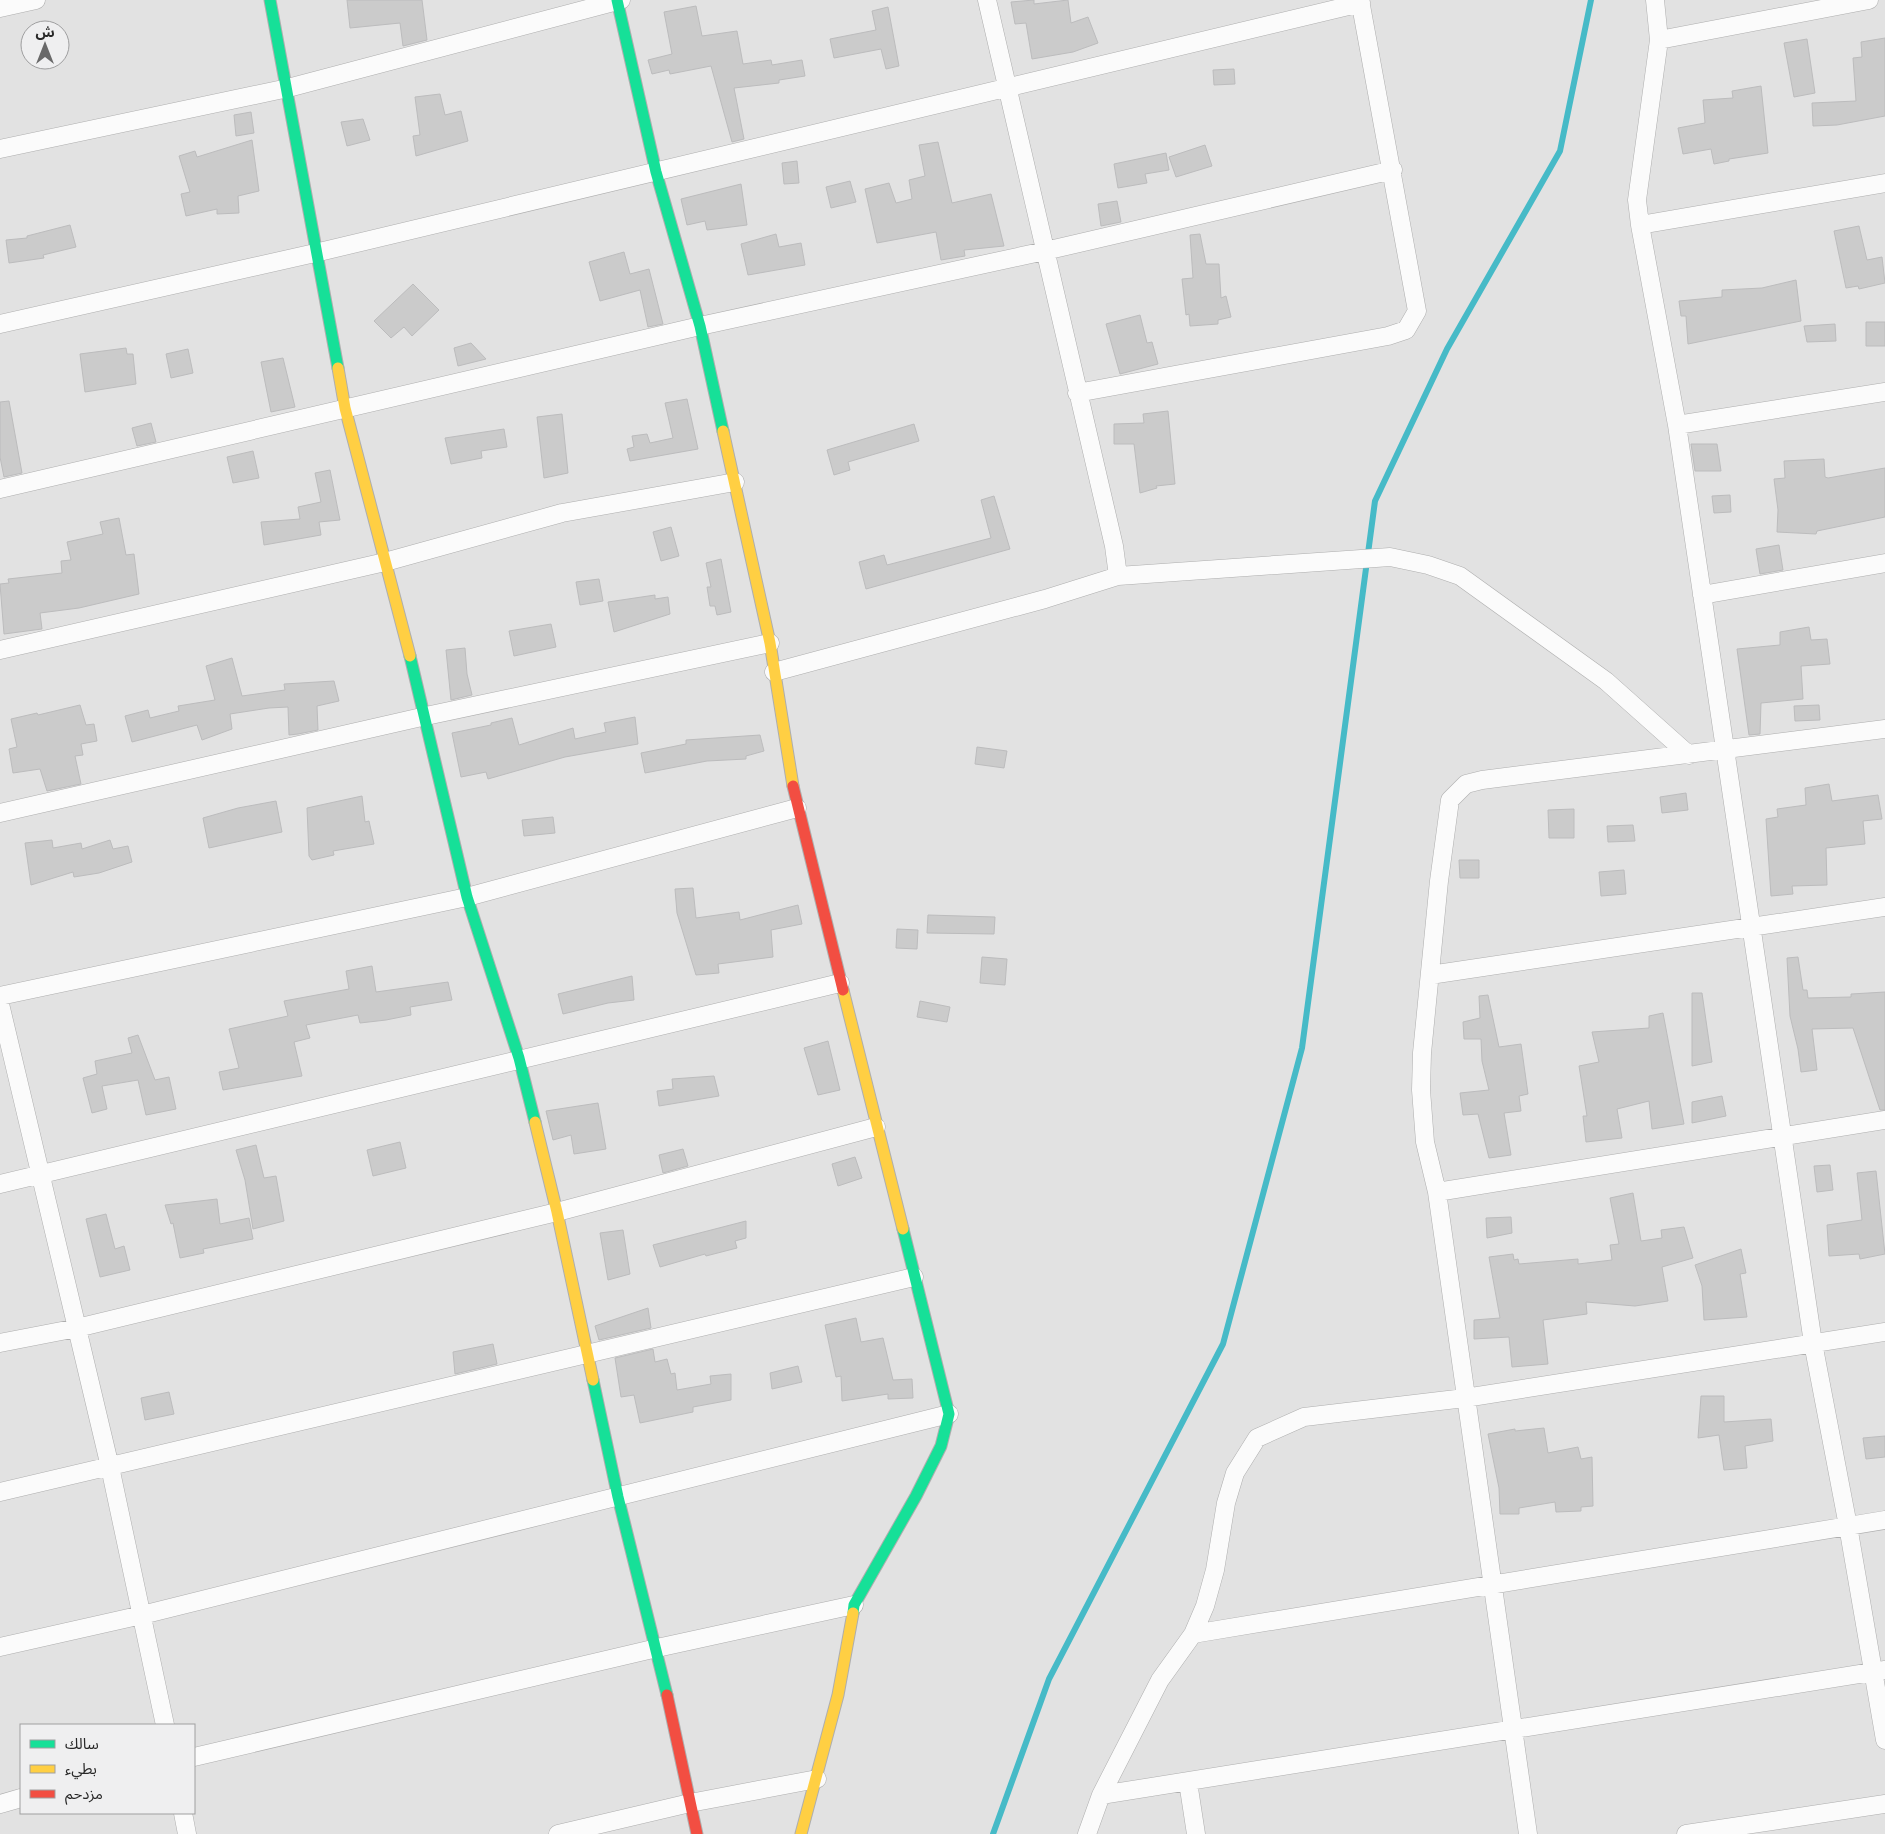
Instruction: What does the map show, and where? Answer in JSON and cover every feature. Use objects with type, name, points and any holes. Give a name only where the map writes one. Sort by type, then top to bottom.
[{"type":"street","points":[[0,8],[36,0]]},
{"type":"street","points":[[270,0],[288,88],[315,253],[344,408],[426,716],[467,897],[519,1058],[557,1212],[618,1497],[657,1648],[696,1834]]},
{"type":"street","points":[[0,149],[288,88],[618,0],[656,172],[700,326],[735,482],[770,643],[797,808],[949,1414],[941,1446],[916,1496],[854,1605],[838,1695],[801,1834]]},
{"type":"street","points":[[987,0],[1114,546],[1118,576]]},
{"type":"street","points":[[1655,0],[1659,40],[1637,200],[1640,225],[1677,425],[1813,1343],[1848,1526],[1880,1671],[1885,1740]]},
{"type":"street","points":[[1659,40],[1869,0]]},
{"type":"street","points":[[0,324],[315,253],[1007,88],[1360,1],[1418,310],[1406,330],[1388,336],[1077,393]]},
{"type":"street","points":[[0,489],[700,326],[1045,250],[1393,170]]},
{"type":"street","points":[[1640,225],[1885,183]]},
{"type":"street","points":[[1677,425],[1885,392]]},
{"type":"street","points":[[0,650],[385,562],[562,513],[735,482]]},
{"type":"street","points":[[774,672],[1045,599],[1118,576],[1390,557],[1428,565],[1460,576],[1606,681],[1689,755]]},
{"type":"street","points":[[1702,595],[1885,563]]},
{"type":"street","points":[[0,813],[426,716],[770,643]]},
{"type":"street","points":[[1528,1834],[1437,1192],[1425,1142],[1421,1090],[1424,1028],[1450,800],[1466,784],[1482,780],[1725,751],[1885,729]]},
{"type":"street","points":[[0,996],[467,897],[797,808]]},
{"type":"street","points":[[1430,975],[1885,907]]},
{"type":"street","points":[[0,1184],[840,982]]},
{"type":"street","points":[[0,1004],[110,1467],[165,1724]]},
{"type":"street","points":[[1437,1192],[1885,1120]]},
{"type":"street","points":[[0,1343],[76,1328],[557,1212],[876,1127]]},
{"type":"street","points":[[0,1492],[914,1277]]},
{"type":"street","points":[[1087,1834],[1102,1795],[1160,1680],[1193,1634],[1215,1570],[1230,1488],[1235,1473],[1257,1438],[1304,1417],[1466,1398],[1885,1332]]},
{"type":"street","points":[[0,1647],[142,1615],[949,1414]]},
{"type":"street","points":[[1193,1634],[1885,1520]]},
{"type":"street","points":[[195,1757],[657,1648],[854,1605]]},
{"type":"street","points":[[1102,1795],[1880,1671]]},
{"type":"street","points":[[558,1834],[690,1803],[817,1779]]},
{"type":"street","points":[[1188,1782],[1196,1834]]},
{"type":"street","points":[[0,1804],[20,1798]]},
{"type":"street","points":[[1686,1834],[1885,1804]]},
{"type":"street","points":[[183,1814],[187,1834]]},
{"type":"building","points":[[347,0],[422,0],[427,40],[403,46],[400,23],[350,28]]},
{"type":"building","points":[[1034,0],[1034,4],[1068,0],[1071,23],[1088,17],[1098,43],[1073,52],[1032,59],[1026,23],[1015,24],[1011,2]]},
{"type":"building","points":[[696,6],[702,36],[737,31],[743,64],[771,60],[772,65],[802,60],[805,76],[779,80],[779,83],[734,88],[744,139],[732,142],[711,66],[670,74],[669,70],[652,74],[648,60],[672,54],[664,12]]},
{"type":"building","points":[[888,7],[899,66],[886,69],[881,49],[834,58],[830,39],[876,30],[872,11]]},
{"type":"building","points":[[1885,38],[1885,116],[1837,125],[1813,126],[1812,103],[1856,101],[1853,58],[1862,57],[1861,42]]},
{"type":"building","points":[[1807,39],[1815,93],[1794,97],[1784,43]]},
{"type":"building","points":[[1234,69],[1235,84],[1214,85],[1213,70]]},
{"type":"building","points":[[1761,86],[1768,153],[1729,159],[1729,161],[1714,164],[1711,149],[1683,154],[1678,128],[1705,123],[1703,100],[1733,98],[1732,91]]},
{"type":"building","points":[[440,94],[445,115],[461,111],[468,141],[416,156],[413,136],[420,135],[415,97]]},
{"type":"building","points":[[251,112],[254,133],[236,136],[234,115]]},
{"type":"building","points":[[363,119],[370,140],[347,146],[341,122]]},
{"type":"building","points":[[252,140],[259,191],[238,196],[239,213],[217,214],[217,209],[186,216],[181,194],[190,192],[179,156],[195,151],[197,157]]},
{"type":"building","points":[[938,142],[952,203],[991,194],[1004,246],[964,250],[965,256],[941,260],[936,232],[877,243],[865,189],[889,183],[896,203],[912,199],[909,180],[925,176],[919,145]]},
{"type":"building","points":[[1205,145],[1212,166],[1176,177],[1169,157]]},
{"type":"building","points":[[1166,153],[1169,170],[1145,174],[1147,183],[1118,188],[1114,164]]},
{"type":"building","points":[[797,161],[799,183],[784,184],[782,163]]},
{"type":"building","points":[[850,181],[856,202],[831,208],[826,187]]},
{"type":"building","points":[[741,184],[747,225],[707,230],[705,221],[687,225],[681,199]]},
{"type":"building","points":[[1117,201],[1121,222],[1101,226],[1098,204]]},
{"type":"building","points":[[70,225],[76,247],[43,255],[44,258],[9,263],[6,240],[27,238],[27,236]]},
{"type":"building","points":[[1859,226],[1867,260],[1882,257],[1885,283],[1859,289],[1858,286],[1846,288],[1834,231]]},
{"type":"building","points":[[776,234],[779,247],[801,243],[805,265],[748,275],[741,244]]},
{"type":"building","points":[[1200,234],[1206,264],[1219,264],[1221,298],[1226,296],[1231,317],[1218,320],[1218,324],[1190,326],[1189,314],[1186,315],[1182,279],[1193,278],[1190,235]]},
{"type":"building","points":[[624,252],[630,274],[649,269],[663,324],[648,327],[640,290],[600,301],[589,262]]},
{"type":"building","points":[[1796,280],[1801,321],[1688,344],[1686,316],[1681,316],[1679,301],[1722,297],[1722,290],[1762,288]]},
{"type":"building","points":[[413,284],[439,310],[412,336],[404,327],[391,338],[374,321]]},
{"type":"building","points":[[1140,315],[1147,343],[1152,342],[1158,364],[1120,374],[1106,324]]},
{"type":"building","points":[[1866,322],[1885,322],[1885,346],[1866,346]]},
{"type":"building","points":[[1835,324],[1836,341],[1807,342],[1804,326]]},
{"type":"building","points":[[471,343],[486,359],[458,366],[454,348]]},
{"type":"building","points":[[126,348],[127,354],[133,354],[136,384],[85,392],[80,354]]},
{"type":"building","points":[[188,349],[193,373],[171,378],[166,354]]},
{"type":"building","points":[[283,358],[295,407],[271,412],[261,362]]},
{"type":"building","points":[[687,399],[698,449],[630,461],[627,449],[634,447],[632,436],[647,434],[650,443],[673,438],[665,403]]},
{"type":"building","points":[[9,401],[22,473],[4,477],[0,457],[0,402]]},
{"type":"building","points":[[1168,411],[1175,484],[1156,486],[1157,488],[1140,493],[1134,444],[1114,444],[1114,424],[1144,423],[1143,414]]},
{"type":"building","points":[[562,414],[568,473],[544,478],[537,417]]},
{"type":"building","points":[[151,423],[156,442],[137,446],[132,428]]},
{"type":"building","points":[[914,424],[919,441],[848,462],[850,470],[834,475],[827,450]]},
{"type":"building","points":[[504,429],[507,447],[481,451],[482,458],[451,464],[445,438]]},
{"type":"building","points":[[1691,444],[1717,444],[1721,471],[1695,471]]},
{"type":"building","points":[[253,451],[259,478],[233,483],[227,457]]},
{"type":"building","points":[[1824,459],[1825,477],[1828,478],[1885,468],[1885,517],[1817,531],[1816,534],[1777,532],[1778,510],[1774,479],[1785,478],[1784,461]]},
{"type":"building","points":[[330,470],[340,520],[319,522],[321,535],[264,545],[261,522],[300,519],[298,507],[321,502],[315,473]]},
{"type":"building","points":[[1730,495],[1731,512],[1714,513],[1712,496]]},
{"type":"building","points":[[994,496],[1010,549],[866,589],[859,562],[884,555],[887,565],[991,538],[981,500]]},
{"type":"building","points":[[119,518],[126,555],[134,554],[139,594],[79,608],[40,613],[42,629],[4,634],[0,584],[9,583],[8,579],[62,573],[61,561],[71,560],[67,542],[103,534],[100,522]]},
{"type":"building","points":[[671,527],[679,556],[661,561],[653,532]]},
{"type":"building","points":[[1779,545],[1783,570],[1760,574],[1756,549]]},
{"type":"building","points":[[721,559],[731,612],[717,615],[715,606],[710,606],[707,587],[711,587],[706,563]]},
{"type":"building","points":[[599,579],[603,601],[580,605],[576,582]]},
{"type":"building","points":[[655,595],[655,599],[668,597],[670,614],[614,632],[608,602]]},
{"type":"building","points":[[551,624],[556,647],[514,656],[509,631]]},
{"type":"building","points":[[1809,627],[1811,640],[1827,639],[1830,664],[1801,666],[1803,699],[1761,703],[1760,734],[1749,735],[1737,649],[1780,645],[1780,632]]},
{"type":"building","points":[[465,648],[467,674],[472,695],[451,700],[446,650]]},
{"type":"building","points":[[232,658],[242,696],[285,690],[284,684],[334,681],[339,701],[317,706],[318,730],[298,734],[289,735],[288,707],[230,714],[232,729],[202,740],[197,725],[132,742],[125,716],[148,710],[150,718],[179,711],[178,706],[215,700],[206,666]]},
{"type":"building","points":[[80,705],[86,725],[94,724],[97,741],[81,744],[83,755],[75,756],[81,784],[47,791],[40,769],[13,773],[9,749],[17,747],[11,719]]},
{"type":"building","points":[[1819,705],[1820,720],[1795,721],[1794,706]]},
{"type":"building","points":[[635,717],[638,744],[565,757],[488,779],[486,772],[461,777],[452,733],[491,725],[491,723],[512,718],[519,745],[573,728],[575,739],[606,732],[604,723]]},
{"type":"building","points":[[760,735],[764,751],[746,756],[746,759],[707,761],[645,773],[641,753],[686,744],[686,740]]},
{"type":"building","points":[[977,747],[1007,751],[1004,768],[975,764]]},
{"type":"building","points":[[1829,784],[1832,801],[1878,795],[1882,819],[1863,821],[1865,844],[1826,848],[1827,885],[1792,886],[1793,894],[1771,896],[1766,819],[1778,817],[1777,809],[1806,805],[1805,788]]},
{"type":"building","points":[[1686,793],[1688,810],[1662,813],[1660,797]]},
{"type":"building","points":[[362,796],[365,822],[369,821],[374,844],[333,851],[334,855],[312,860],[309,856],[307,808]]},
{"type":"building","points":[[276,801],[282,832],[209,848],[203,818],[238,808]]},
{"type":"building","points":[[1574,809],[1574,838],[1549,838],[1548,810]]},
{"type":"building","points":[[553,817],[555,833],[524,836],[522,820]]},
{"type":"building","points":[[1633,825],[1635,841],[1608,842],[1607,826]]},
{"type":"building","points":[[52,840],[53,848],[81,843],[82,849],[110,840],[113,849],[128,846],[132,862],[99,873],[74,877],[73,872],[31,885],[25,843]]},
{"type":"building","points":[[1459,860],[1479,860],[1479,878],[1460,878]]},
{"type":"building","points":[[1624,870],[1626,894],[1601,896],[1599,872]]},
{"type":"building","points":[[693,888],[696,918],[739,912],[740,920],[798,905],[802,924],[771,930],[773,957],[718,964],[719,973],[696,975],[677,913],[675,889]]},
{"type":"building","points":[[928,915],[995,917],[994,934],[927,933]]},
{"type":"building","points":[[897,929],[918,930],[917,949],[896,948]]},
{"type":"building","points":[[982,957],[1007,959],[1005,985],[980,983]]},
{"type":"building","points":[[1798,957],[1803,990],[1807,990],[1808,998],[1851,997],[1851,994],[1885,992],[1885,1110],[1880,1110],[1853,1028],[1812,1029],[1817,1070],[1801,1072],[1790,1016],[1787,958]]},
{"type":"building","points":[[372,966],[376,992],[448,982],[452,1000],[410,1007],[411,1015],[386,1020],[360,1023],[358,1015],[306,1025],[310,1038],[294,1042],[302,1076],[223,1090],[219,1072],[239,1068],[229,1029],[288,1016],[284,1001],[349,989],[346,971]]},
{"type":"building","points":[[632,976],[634,1000],[608,1003],[563,1014],[558,994]]},
{"type":"building","points":[[1692,993],[1702,993],[1712,1062],[1692,1066]]},
{"type":"building","points":[[1488,995],[1499,1047],[1521,1044],[1528,1094],[1519,1096],[1521,1111],[1504,1113],[1511,1155],[1489,1158],[1478,1114],[1463,1115],[1460,1093],[1489,1090],[1482,1061],[1481,1039],[1464,1039],[1463,1022],[1480,1018],[1479,996]]},
{"type":"building","points":[[920,1001],[950,1007],[947,1022],[917,1017]]},
{"type":"building","points":[[1663,1013],[1684,1124],[1652,1129],[1649,1101],[1617,1109],[1622,1138],[1586,1142],[1583,1116],[1587,1116],[1579,1066],[1599,1062],[1592,1032],[1649,1028],[1649,1016]]},
{"type":"building","points":[[138,1035],[155,1080],[169,1077],[176,1109],[146,1115],[138,1080],[102,1086],[107,1109],[92,1113],[83,1078],[97,1074],[95,1061],[132,1053],[128,1038]]},
{"type":"building","points":[[828,1041],[840,1090],[818,1095],[804,1048]]},
{"type":"building","points":[[714,1076],[719,1096],[659,1106],[657,1091],[673,1089],[672,1079]]},
{"type":"building","points":[[1722,1096],[1726,1116],[1692,1123],[1692,1102]]},
{"type":"building","points":[[598,1103],[606,1149],[574,1154],[571,1135],[553,1140],[546,1111]]},
{"type":"building","points":[[400,1142],[406,1168],[373,1176],[367,1150]]},
{"type":"building","points":[[256,1145],[264,1178],[276,1176],[284,1221],[253,1229],[245,1180],[236,1150]]},
{"type":"building","points":[[683,1149],[688,1166],[663,1173],[659,1155]]},
{"type":"building","points":[[855,1157],[862,1178],[838,1186],[832,1164]]},
{"type":"building","points":[[1830,1165],[1833,1190],[1817,1192],[1814,1166]]},
{"type":"building","points":[[1876,1171],[1885,1254],[1860,1259],[1859,1254],[1829,1256],[1827,1225],[1862,1220],[1857,1173]]},
{"type":"building","points":[[1633,1193],[1641,1241],[1662,1238],[1661,1230],[1684,1227],[1693,1258],[1662,1267],[1668,1301],[1635,1306],[1586,1302],[1587,1314],[1543,1320],[1548,1364],[1512,1367],[1509,1337],[1474,1339],[1474,1320],[1500,1318],[1489,1257],[1513,1254],[1514,1260],[1518,1259],[1519,1264],[1578,1259],[1578,1264],[1612,1260],[1610,1245],[1619,1244],[1610,1198]]},
{"type":"building","points":[[217,1199],[220,1224],[249,1218],[253,1239],[203,1249],[204,1253],[180,1258],[173,1223],[171,1224],[165,1205]]},
{"type":"building","points":[[106,1214],[115,1249],[124,1246],[130,1270],[100,1277],[86,1219]]},
{"type":"building","points":[[1511,1217],[1512,1233],[1487,1238],[1486,1218]]},
{"type":"building","points":[[746,1221],[746,1238],[735,1241],[737,1248],[706,1256],[705,1254],[660,1267],[653,1245]]},
{"type":"building","points":[[623,1230],[630,1274],[608,1280],[600,1233]]},
{"type":"building","points":[[1741,1249],[1746,1273],[1740,1274],[1747,1317],[1704,1320],[1702,1286],[1695,1265]]},
{"type":"building","points":[[648,1308],[651,1328],[599,1340],[595,1326]]},
{"type":"building","points":[[856,1318],[861,1342],[883,1338],[893,1380],[912,1379],[913,1398],[888,1399],[888,1394],[842,1401],[841,1376],[836,1377],[825,1325]]},
{"type":"building","points":[[493,1344],[497,1364],[455,1374],[453,1352]]},
{"type":"building","points":[[653,1349],[655,1362],[667,1359],[671,1374],[675,1373],[677,1390],[711,1384],[710,1376],[731,1374],[731,1400],[693,1407],[693,1412],[640,1423],[634,1395],[621,1397],[615,1358]]},
{"type":"building","points":[[798,1366],[802,1382],[772,1389],[770,1373]]},
{"type":"building","points":[[169,1392],[174,1414],[145,1420],[141,1398]]},
{"type":"building","points":[[1701,1396],[1724,1396],[1724,1422],[1771,1419],[1773,1441],[1745,1446],[1747,1468],[1724,1470],[1719,1435],[1698,1438]]},
{"type":"building","points":[[1544,1428],[1548,1453],[1578,1447],[1581,1459],[1592,1457],[1593,1506],[1581,1507],[1581,1511],[1556,1512],[1555,1502],[1519,1508],[1519,1514],[1500,1514],[1499,1488],[1488,1434],[1515,1429],[1515,1431]]},
{"type":"building","points":[[1885,1436],[1885,1457],[1866,1459],[1863,1438]]},
{"type":"waterway","points":[[993,1834],[1049,1679],[1223,1344],[1302,1048],[1375,501],[1447,349],[1560,151],[1591,0]]},
{"type":"traffic: fast","points":[[270,0],[338,368]]},
{"type":"traffic: fast","points":[[617,0],[656,172],[700,326],[723,431]]},
{"type":"traffic: fast","points":[[410,656],[467,897],[519,1058],[535,1122]]},
{"type":"traffic: fast","points":[[853,1613],[854,1605],[916,1496],[941,1446],[949,1414],[903,1229]]},
{"type":"traffic: fast","points":[[593,1380],[618,1497],[667,1695]]},
{"type":"traffic: slow","points":[[338,368],[345,408],[410,656]]},
{"type":"traffic: slow","points":[[723,431],[770,643],[793,786]]},
{"type":"traffic: slow","points":[[843,990],[903,1229]]},
{"type":"traffic: slow","points":[[535,1122],[557,1212],[593,1380]]},
{"type":"traffic: slow","points":[[801,1834],[838,1695],[853,1613]]},
{"type":"traffic: jam","points":[[793,786],[843,990]]},
{"type":"traffic: jam","points":[[667,1695],[697,1834]]}]
